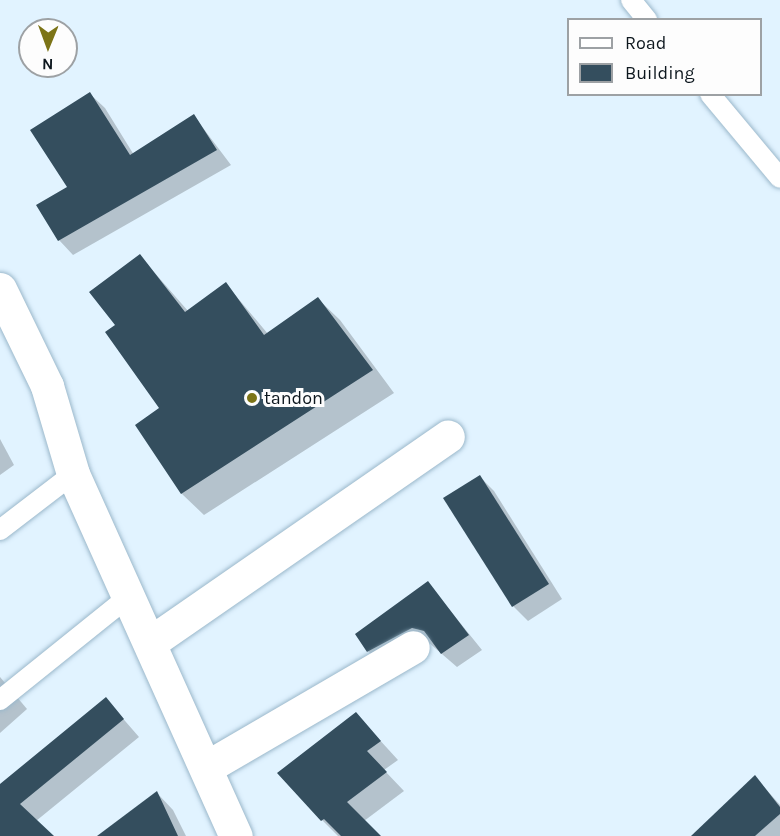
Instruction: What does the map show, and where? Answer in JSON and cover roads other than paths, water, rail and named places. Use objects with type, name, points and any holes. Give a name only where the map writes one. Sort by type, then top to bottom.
[{"type":"street","points":[[0,289],[47,386],[73,474],[127,598],[152,642],[236,836]]},
{"type":"street","points":[[152,642],[448,436]]},
{"type":"street","points":[[207,767],[413,647]]},
{"type":"lane","points":[[631,0],[645,18]]},
{"type":"lane","points":[[712,96],[780,178]]},
{"type":"lane","points":[[0,530],[73,474]]},
{"type":"lane","points":[[0,700],[127,598]]},
{"type":"place","name":"tandon","points":[[252,398]]}]
